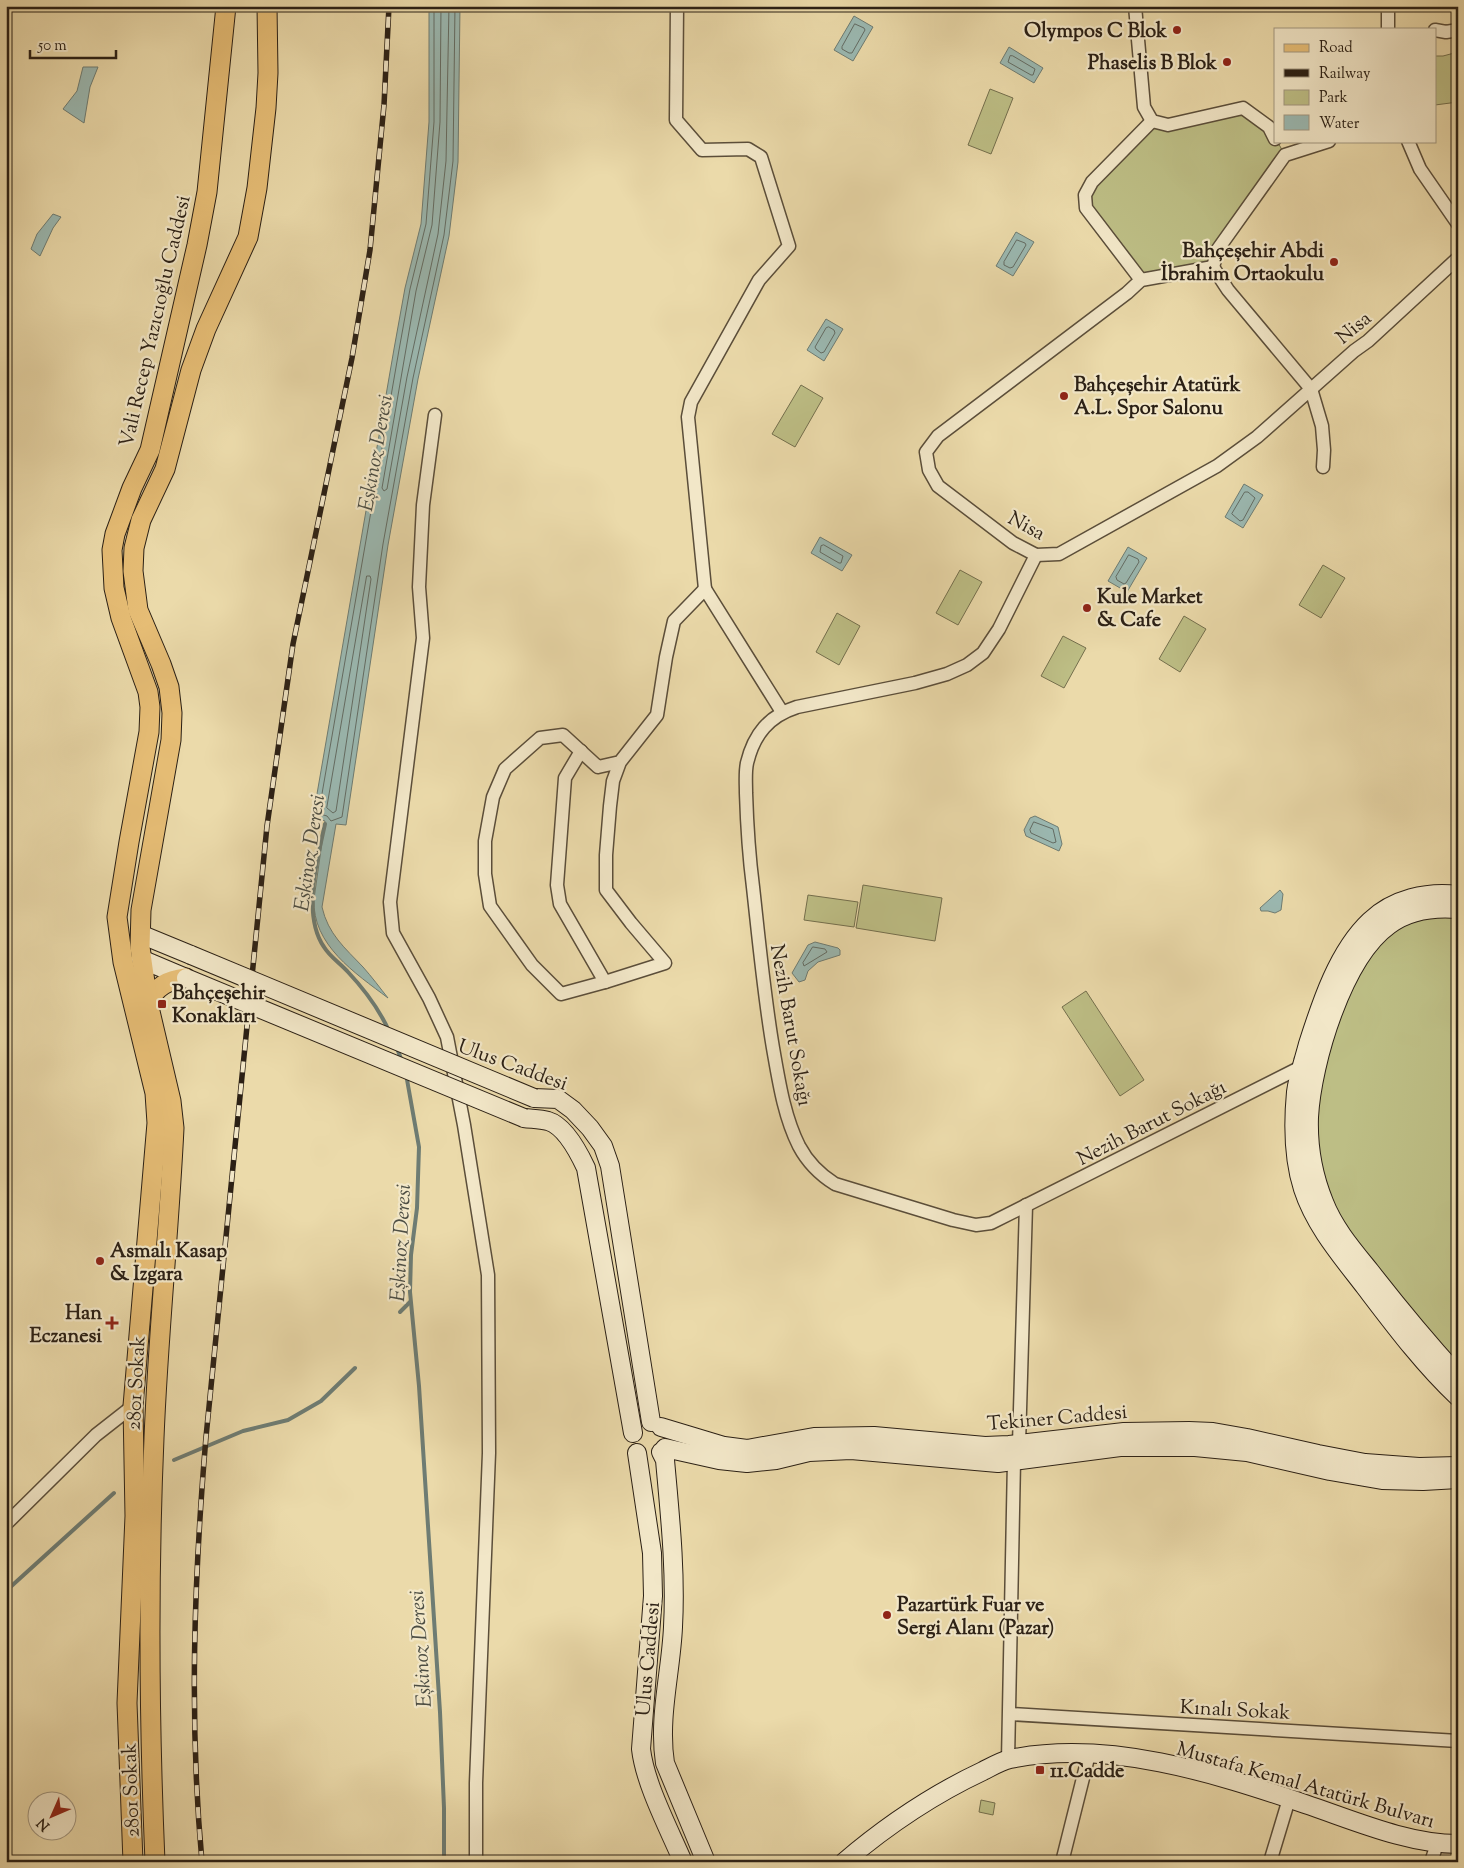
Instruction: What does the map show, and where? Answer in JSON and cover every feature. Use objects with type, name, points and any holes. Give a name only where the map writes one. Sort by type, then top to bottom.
[{"type":"main road","name":"Vali Recep Yazıcıoğlu Caddesi","points":[[132,960],[117,910],[149,732],[148,692],[121,618],[114,588],[112,550],[115,534],[132,488],[150,450],[197,245],[207,192],[226,6]]},
{"type":"main road","points":[[132,960],[171,740],[172,713],[169,687],[138,610],[133,571],[134,548],[141,520],[165,469],[191,370],[206,329],[248,237],[258,178],[266,108],[268,73],[267,6]]},
{"type":"main road","points":[[135,938],[124,921],[144,797],[149,732]]},
{"type":"main road","name":"2801 Sokak","points":[[132,960],[148,1003],[171,1100],[174,1128],[157,1374],[153,1463],[150,1738],[155,1862]]},
{"type":"main road","name":"2801 Sokak","points":[[132,960],[155,1093],[157,1123],[133,1406],[134,1516],[127,1703],[133,1862]]},
{"type":"main road","points":[[148,1003],[153,993],[164,983],[173,979],[186,978]]},
{"type":"main road","points":[[133,1406],[140,1405],[144,1408],[145,1445],[153,1463]]},
{"type":"street","points":[[677,6],[676,120],[702,150],[748,149],[761,157],[790,246],[759,280],[691,402],[688,417],[705,588],[782,712]]},
{"type":"street","points":[[1135,6],[1144,107],[1152,121],[1168,125],[1243,108],[1269,127],[1274,136]]},
{"type":"street","points":[[1388,6],[1388,28]]},
{"type":"street","points":[[1436,30],[1446,32],[1458,30]]},
{"type":"street","points":[[1152,121],[1092,182],[1085,195],[1086,208],[1141,280],[1213,267]]},
{"type":"street","points":[[1277,142],[1285,154]]},
{"type":"street","points":[[1323,467],[1322,426],[1311,389],[1228,290],[1213,267],[1218,250],[1285,154],[1326,142]]},
{"type":"street","points":[[1408,142],[1420,169],[1458,224]]},
{"type":"street","name":"Nisa","points":[[1141,280],[1127,293],[938,436],[926,452],[929,470],[938,486],[1013,543],[1036,555],[1059,554],[1217,466],[1256,437],[1368,341],[1458,258]]},
{"type":"street","points":[[436,415],[423,505],[419,587],[423,638],[390,902],[393,933],[448,1037],[488,1275],[489,1453],[476,1783],[476,1862]]},
{"type":"street","name":"Nezih Barut Sokağı","points":[[1036,555],[999,629],[983,653],[967,665],[947,674],[915,683],[797,707],[782,712],[769,722],[758,735],[746,765],[747,834],[766,1005],[776,1070],[781,1097],[799,1146],[811,1166],[820,1175],[835,1184],[953,1220],[976,1225],[991,1223],[1301,1067]]},
{"type":"street","points":[[620,762],[598,767],[563,734],[540,738],[505,769],[493,797],[485,840],[485,874],[490,906],[532,966],[561,994],[665,963],[606,890],[606,855],[610,806],[613,781],[620,762],[657,715],[674,621],[705,588]]},
{"type":"street","points":[[581,751],[566,778],[557,885],[560,904],[605,982]]},
{"type":"street","points":[[1458,894],[1431,893],[1414,897],[1398,904],[1370,920],[1350,946],[1324,996],[1301,1067],[1296,1090],[1295,1145],[1298,1167],[1310,1207],[1319,1224],[1387,1316],[1420,1357],[1458,1397]]},
{"type":"street","points":[[1458,909],[1439,908],[1414,912],[1394,922],[1378,935],[1348,978],[1328,1028],[1319,1061],[1312,1097],[1310,1136],[1313,1166],[1324,1204],[1342,1234],[1412,1325],[1458,1376]]},
{"type":"street","name":"Ulus Caddesi","points":[[135,938],[191,955],[534,1098],[558,1099],[573,1110],[590,1128],[603,1146],[610,1166],[656,1425],[666,1437],[663,1450],[674,1570],[674,1628],[662,1746],[665,1763],[706,1862]]},
{"type":"street","name":"Ulus Caddesi","points":[[132,960],[186,978],[524,1118],[550,1122],[576,1148],[586,1168],[633,1433],[632,1443],[637,1452],[652,1553],[653,1596],[641,1749],[647,1777],[683,1862]]},
{"type":"street","points":[[1301,1067],[1319,1061]]},
{"type":"street","points":[[1019,1444],[1026,1205]]},
{"type":"street","points":[[6,1524],[96,1436],[133,1406]]},
{"type":"street","points":[[633,1433],[640,1425],[656,1425]]},
{"type":"street","name":"Tekiner Caddesi","points":[[656,1425],[736,1449],[753,1448],[814,1437],[882,1437],[985,1446],[1124,1432],[1197,1431],[1247,1438],[1365,1463],[1419,1467],[1458,1466]]},
{"type":"street","name":"Tekiner Caddesi","points":[[663,1450],[747,1463],[776,1460],[808,1452],[851,1450],[984,1463],[1014,1462],[1120,1447],[1195,1447],[1247,1452],[1330,1472],[1382,1480],[1423,1481],[1458,1479]]},
{"type":"street","points":[[637,1452],[647,1457],[657,1455],[663,1450]]},
{"type":"street","points":[[1008,1760],[1014,1462]]},
{"type":"street","name":"Kınalı Sokak","points":[[1010,1714],[1458,1741]]},
{"type":"street","name":"Mustafa Kemal Atatürk Bulvarı","points":[[844,1862],[871,1840],[960,1782],[1008,1760],[1049,1754],[1089,1754],[1140,1759],[1199,1770],[1380,1830],[1437,1844],[1458,1844]]},
{"type":"street","points":[[1062,1862],[1089,1754]]},
{"type":"street","points":[[1270,1862],[1289,1799]]},
{"type":"street","points":[[1431,1862],[1437,1844]]},
{"type":"green space","points":[[1458,52],[1458,102],[1436,105],[1436,56]]},
{"type":"green space","points":[[990,89],[1013,98],[991,154],[968,145]]},
{"type":"green space","points":[[1243,108],[1274,138],[1274,142],[1278,142],[1285,155],[1213,267],[1141,280],[1086,208],[1092,182],[1152,121]]},
{"type":"green space","points":[[801,385],[823,398],[795,447],[772,434]]},
{"type":"green space","points":[[1323,565],[1345,578],[1321,618],[1299,605]]},
{"type":"green space","points":[[960,570],[982,582],[958,625],[936,613]]},
{"type":"green space","points":[[837,613],[860,626],[839,665],[816,652]]},
{"type":"green space","points":[[1184,616],[1206,629],[1180,672],[1159,659]]},
{"type":"green space","points":[[1063,636],[1086,648],[1064,688],[1041,676]]},
{"type":"green space","points":[[863,885],[942,898],[935,941],[856,928]]},
{"type":"green space","points":[[808,895],[858,902],[854,927],[804,920]]},
{"type":"green space","points":[[1397,915],[1458,917],[1458,1384],[1326,1227],[1294,1058],[1342,982]]},
{"type":"green space","points":[[1086,991],[1144,1080],[1120,1096],[1062,1007]]},
{"type":"green space","points":[[981,1800],[995,1803],[993,1815],[979,1812]]},
{"type":"water","points":[[429,6],[460,6],[458,162],[449,236],[418,379],[388,545],[346,825],[336,824],[322,907],[328,925],[338,940],[388,998],[338,956],[320,930],[315,915],[314,899],[325,821],[313,817],[405,288],[421,224],[429,122]]},
{"type":"water","points":[[854,16],[873,27],[853,61],[834,50]]},
{"type":"water","points":[[1009,47],[1043,68],[1034,83],[1000,63]]},
{"type":"water","points":[[83,67],[98,67],[90,87],[84,123],[63,109],[77,91]]},
{"type":"water","points":[[53,214],[61,217],[53,228],[40,256],[31,249],[37,234]]},
{"type":"water","points":[[1016,232],[1034,242],[1013,276],[996,266]]},
{"type":"water","points":[[826,319],[843,329],[824,361],[807,350]]},
{"type":"water","points":[[1244,484],[1263,495],[1243,528],[1225,517]]},
{"type":"water","points":[[820,537],[852,555],[842,571],[811,553]]},
{"type":"water","points":[[1128,547],[1147,558],[1127,592],[1108,581]]},
{"type":"water","points":[[1035,816],[1058,827],[1062,844],[1059,851],[1026,836],[1024,830],[1030,818]]},
{"type":"water","points":[[1280,890],[1283,894],[1281,910],[1275,913],[1261,911],[1260,908]]},
{"type":"water","points":[[815,942],[838,948],[840,955],[818,962],[808,971],[805,980],[799,982],[792,973],[808,945]]},
{"type":"waterway","name":"Eşkinoz Deresi","points":[[325,824],[313,887],[314,919],[317,934],[326,951],[345,969],[371,1000],[389,1031]]},
{"type":"waterway","name":"Eşkinoz Deresi","points":[[396,1046],[402,1061]]},
{"type":"waterway","name":"Eşkinoz Deresi","points":[[406,1074],[419,1147],[417,1208],[411,1255],[410,1292],[419,1386],[440,1712],[444,1862]]},
{"type":"waterway","points":[[400,1312],[410,1302]]},
{"type":"waterway","points":[[174,1460],[243,1431],[288,1420],[321,1401],[355,1368]]},
{"type":"waterway","points":[[6,1591],[114,1493]]},
{"type":"railway","points":[[202,1862],[195,1756],[194,1703],[198,1543],[206,1437],[267,826],[293,644],[352,358],[370,250],[384,105],[389,6]]},
{"type":"place","name":"Olympos C Blok","points":[[1177,30]]},
{"type":"place","name":"Phaselis B Blok","points":[[1227,62]]},
{"type":"place","name":"Bahçeşehir Abdi İbrahim Ortaokulu","points":[[1334,262]]},
{"type":"place","name":"Bahçeşehir Atatürk A.L. Spor Salonu","points":[[1064,396]]},
{"type":"place","name":"Kule Market & Cafe","points":[[1087,608]]},
{"type":"place","name":"Bahçeşehir Konakları","points":[[162,1004]]},
{"type":"place","name":"Asmalı Kasap & Izgara","points":[[100,1261]]},
{"type":"place","name":"Han Eczanesi","points":[[112,1323]]},
{"type":"place","name":"Pazartürk Fuar ve Sergi Alanı (Pazar)","points":[[887,1615]]},
{"type":"place","name":"11.Cadde","points":[[1040,1770]]}]
